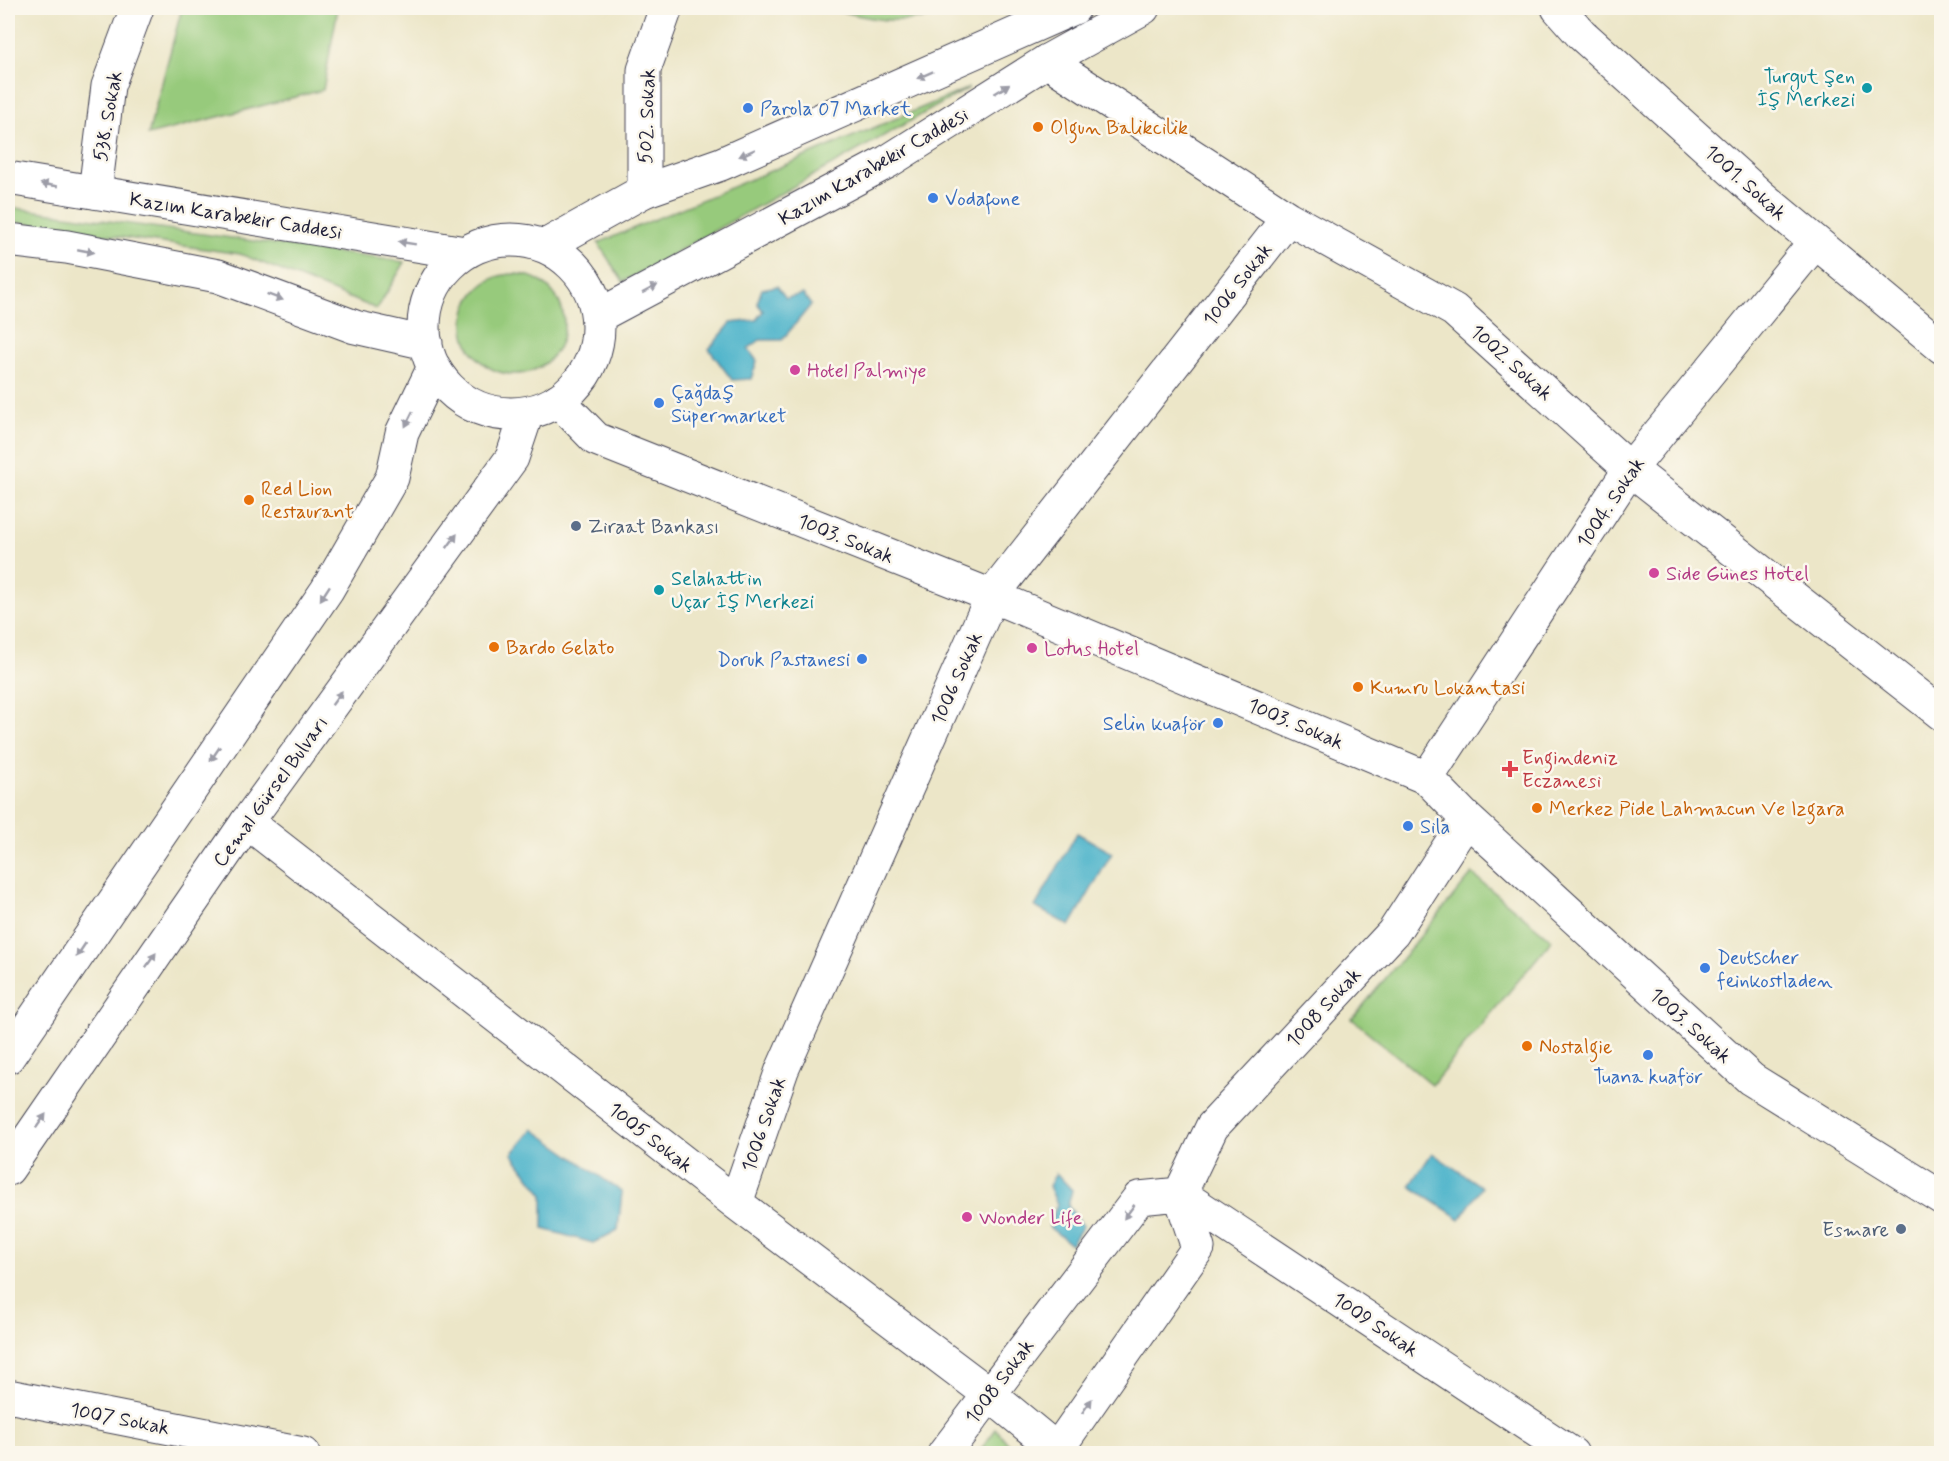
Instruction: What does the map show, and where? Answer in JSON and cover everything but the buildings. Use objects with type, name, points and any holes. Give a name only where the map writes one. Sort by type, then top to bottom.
[{"type":"street","name":"538. Sokak","points":[[95,192],[108,86],[136,8]]},
{"type":"street","name":"502. Sokak","points":[[644,191],[644,70],[666,8]]},
{"type":"street","points":[[545,246],[644,191],[721,164],[1074,8]]},
{"type":"street","name":"Kazım Karabekir Caddesi","points":[[598,316],[888,162],[1047,62],[1143,8]]},
{"type":"street","name":"1001. Sokak","points":[[1558,8],[1581,34],[1764,199],[1941,347]]},
{"type":"street","name":"1002. Sokak","points":[[1047,62],[1288,218],[1454,310],[1630,468],[1941,714]]},
{"type":"street","name":"Kazım Karabekir Caddesi","points":[[8,178],[465,253]]},
{"type":"street","name":"1006 Sokak","points":[[736,1203],[782,1070],[992,596],[1288,218]]},
{"type":"street","points":[[505,239],[545,246],[560,255],[579,271],[593,296],[598,316],[597,343],[590,366],[578,383],[558,400],[526,413],[508,414],[486,410],[466,401],[440,377],[430,355],[426,314],[433,288],[444,272],[465,253],[505,239]]},
{"type":"street","points":[[8,240],[67,247],[218,276],[430,355]]},
{"type":"street","name":"1004. Sokak","points":[[1427,778],[1630,468],[1815,242]]},
{"type":"street","points":[[8,1057],[327,590],[392,478],[402,433],[430,355]]},
{"type":"street","name":"1003. Sokak","points":[[558,400],[596,439],[992,596],[1427,778],[1467,819],[1751,1079],[1941,1198]]},
{"type":"street","name":"Cemal Gürsel Bulvarı","points":[[8,1169],[247,822],[512,458],[526,413]]},
{"type":"street","name":"1008 Sokak","points":[[944,1454],[1139,1198],[1180,1194],[1212,1127],[1392,933],[1467,819]]},
{"type":"street","name":"1005 Sokak","points":[[247,822],[736,1203],[989,1394],[1055,1452]]},
{"type":"street","points":[[1055,1452],[1197,1248],[1180,1194]]},
{"type":"street","name":"1009 Sokak","points":[[1180,1194],[1572,1454]]},
{"type":"street","name":"1007 Sokak","points":[[8,1396],[288,1452]]},
{"type":"green space","points":[[182,8],[338,8],[323,90],[148,135]]},
{"type":"green space","points":[[829,8],[985,8],[925,18],[888,20],[858,16]]},
{"type":"green space","points":[[969,88],[623,282],[598,243]]},
{"type":"green space","points":[[8,207],[405,262],[377,309],[240,254],[8,221]]},
{"type":"green space","points":[[514,274],[533,278],[549,289],[560,305],[564,324],[560,343],[549,359],[533,370],[514,374],[495,370],[479,359],[468,343],[464,324],[468,305],[479,289],[495,278]]},
{"type":"green space","points":[[1472,874],[1552,940],[1432,1085],[1352,1019]]},
{"type":"green space","points":[[996,1429],[1016,1453],[978,1453]]},
{"type":"water","points":[[777,286],[786,298],[803,294],[811,305],[782,340],[760,340],[748,349],[757,361],[751,379],[732,380],[709,349],[731,323],[756,320],[763,311],[757,303],[762,289]]},
{"type":"water","points":[[1077,833],[1112,853],[1070,926],[1035,907]]},
{"type":"water","points":[[533,1129],[622,1192],[618,1230],[593,1243],[543,1229],[543,1195],[512,1154]]},
{"type":"water","points":[[1432,1153],[1482,1187],[1460,1219],[1410,1186]]},
{"type":"water","points":[[1056,1173],[1072,1190],[1068,1206],[1083,1226],[1071,1244],[1049,1227],[1057,1204],[1049,1186]]},
{"type":"place","name":"Turgut Şen İş Merkezi","points":[[1867,88]]},
{"type":"place","name":"Parola 07 Market","points":[[748,108]]},
{"type":"place","name":"Olgun Balikcilik","points":[[1038,127]]},
{"type":"place","name":"Vodafone","points":[[933,198]]},
{"type":"place","name":"Hotel Palmiye","points":[[795,370]]},
{"type":"place","name":"Çağdaş Süpermarket","points":[[659,403]]},
{"type":"place","name":"Red Lion Restaurant","points":[[249,500]]},
{"type":"place","name":"Ziraat Bankası","points":[[576,526]]},
{"type":"place","name":"Side Günes Hotel","points":[[1654,573]]},
{"type":"place","name":"Selahattin Uçar İş Merkezi","points":[[659,590]]},
{"type":"place","name":"Bardo Gelato","points":[[494,647]]},
{"type":"place","name":"Lotus Hotel","points":[[1032,648]]},
{"type":"place","name":"Doruk Pastanesi","points":[[862,659]]},
{"type":"place","name":"Kumru Lokantasi","points":[[1358,687]]},
{"type":"place","name":"Selin kuaför","points":[[1218,723]]},
{"type":"place","name":"Engindeniz Eczanesi","points":[[1510,769]]},
{"type":"place","name":"Merkez Pide Lahmacun Ve Izgara","points":[[1537,808]]},
{"type":"place","name":"Sila","points":[[1408,826]]},
{"type":"place","name":"Deutscher feinkostladen","points":[[1705,968]]},
{"type":"place","name":"Nostalgie","points":[[1527,1046]]},
{"type":"place","name":"Tuana kuaför","points":[[1648,1055]]},
{"type":"place","name":"Wonder Life","points":[[967,1217]]},
{"type":"place","name":"Esmare","points":[[1901,1229]]}]
